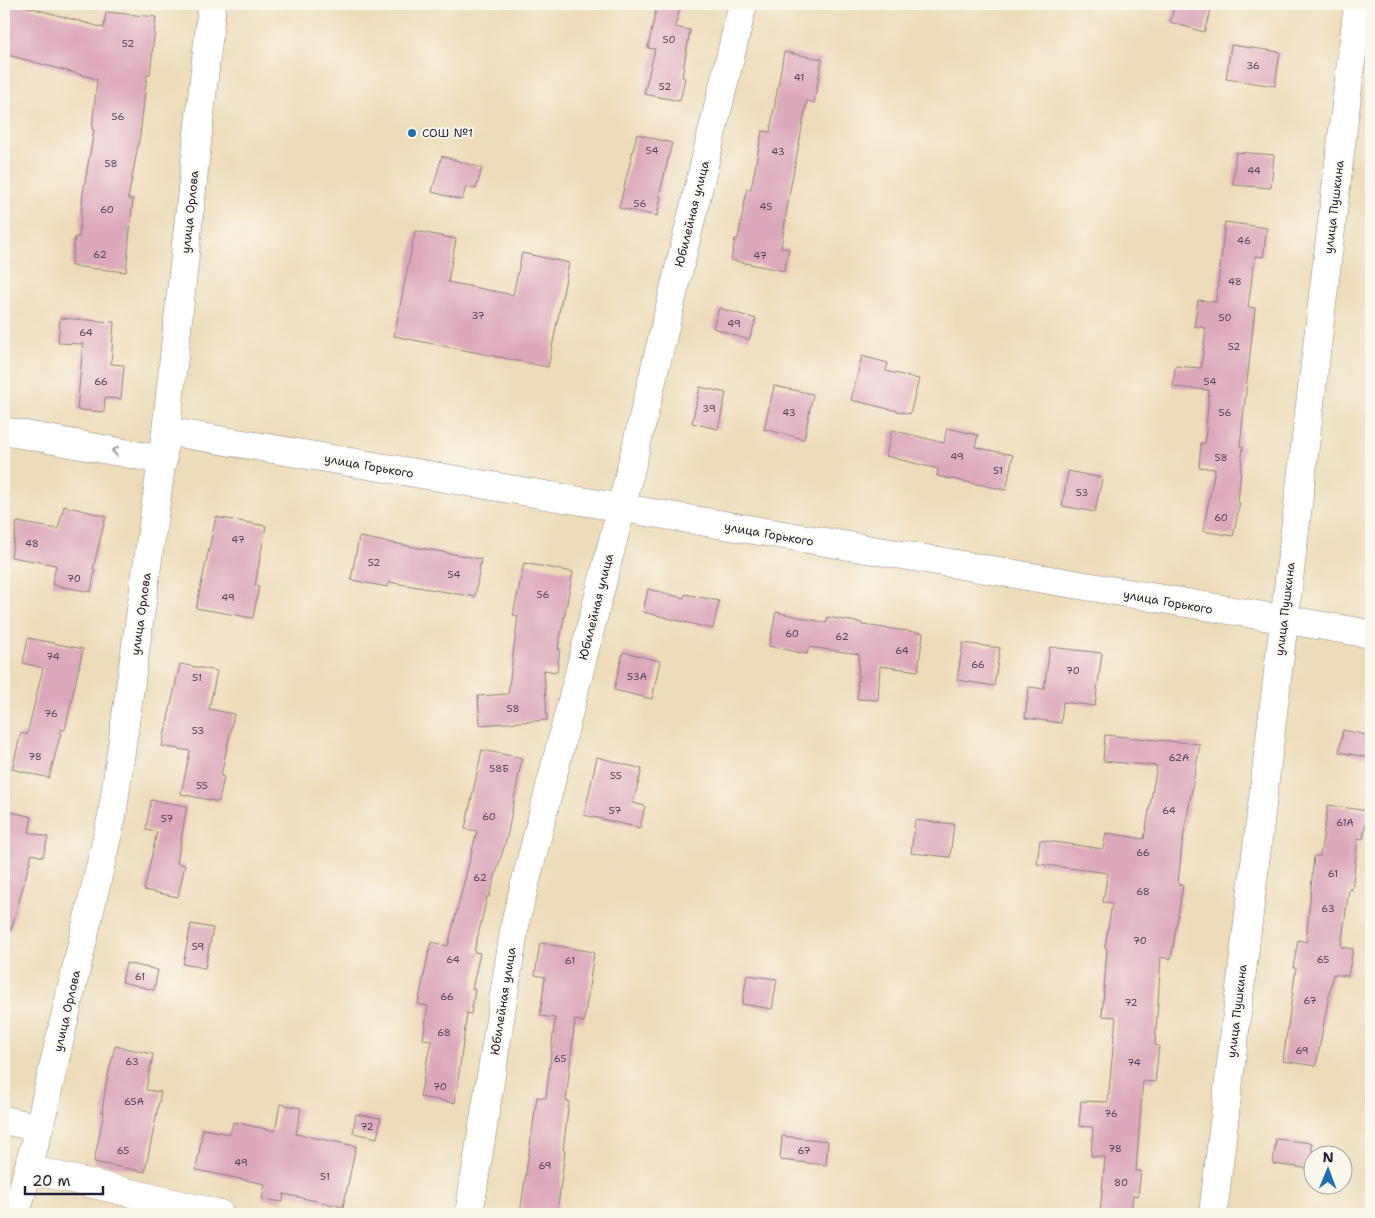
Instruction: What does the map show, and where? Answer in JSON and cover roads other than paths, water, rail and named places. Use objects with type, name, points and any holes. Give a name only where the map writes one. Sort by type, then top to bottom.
[{"type":"street","name":"улица Орлова","points":[[16,1214],[39,1128],[112,816],[163,460],[212,4]]},
{"type":"street","name":"Юбилейная улица","points":[[469,1214],[516,919],[621,509],[743,4]]},
{"type":"street","name":"улица Пушкина","points":[[1213,1214],[1358,4]]},
{"type":"street","points":[[4,431],[163,460]]},
{"type":"street","name":"улица Горького","points":[[166,431],[1283,621],[1371,634]]},
{"type":"street","points":[[4,1120],[39,1128]]},
{"type":"street","points":[[29,1168],[220,1214]]},
{"type":"place","name":"СОШ №1","points":[[412,133]]}]
